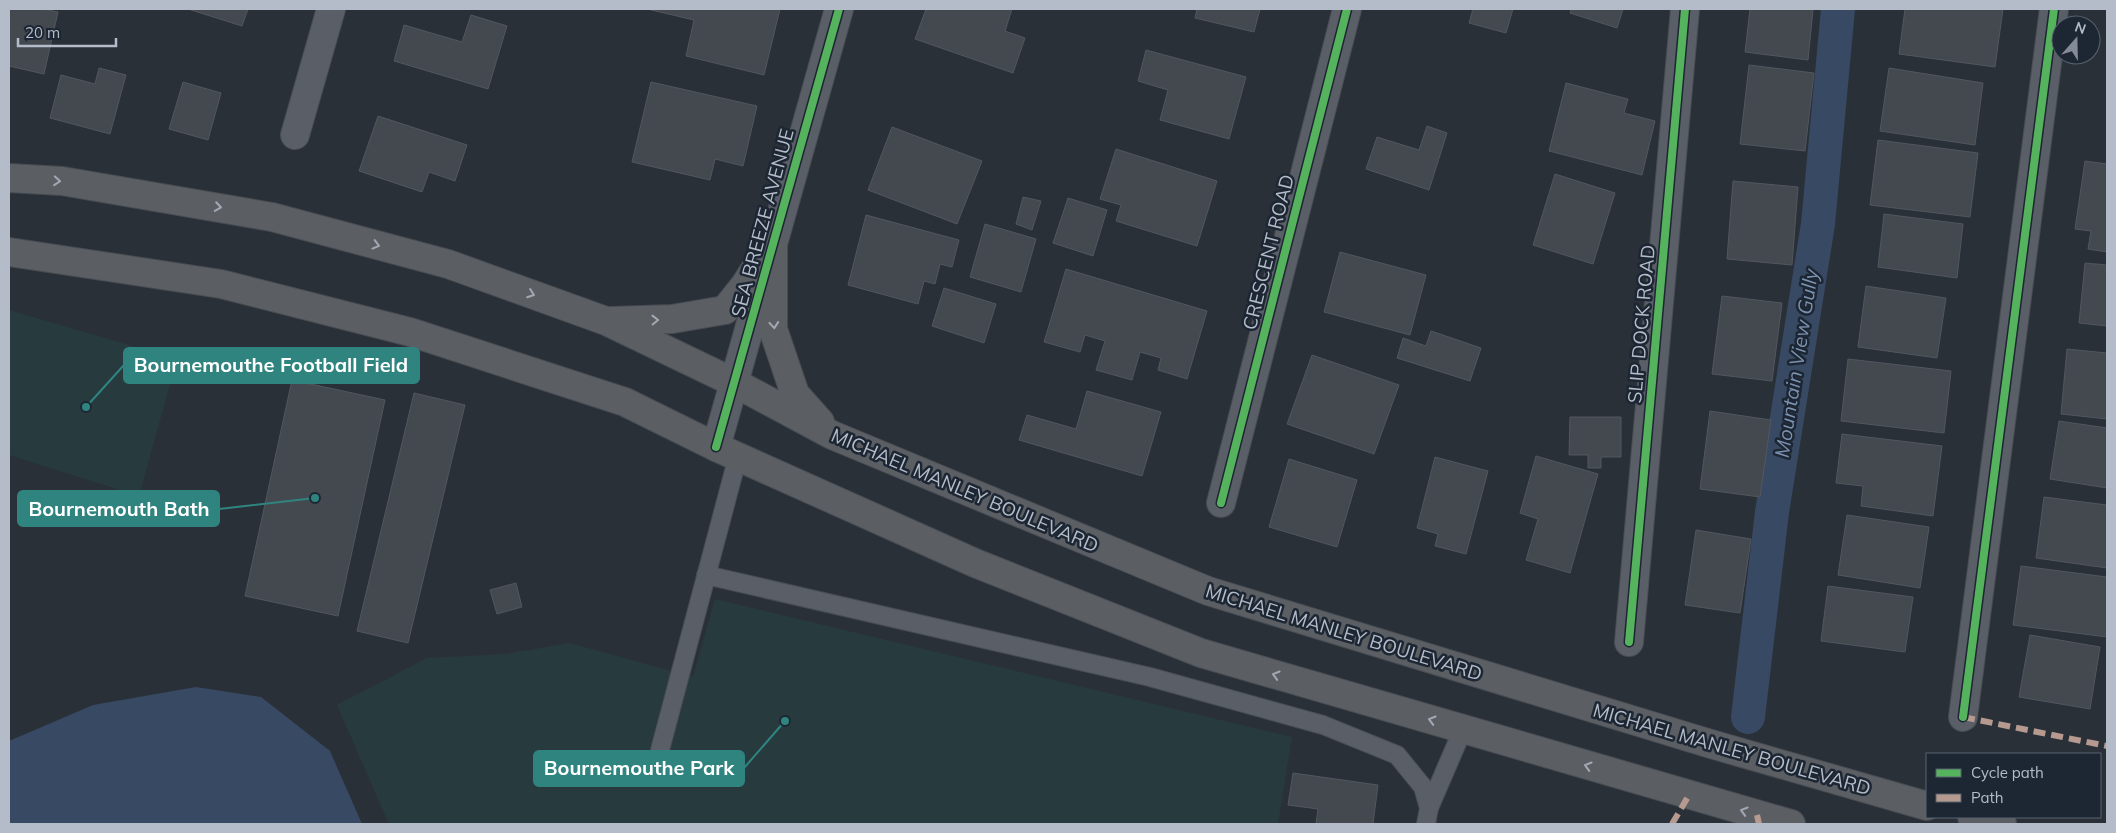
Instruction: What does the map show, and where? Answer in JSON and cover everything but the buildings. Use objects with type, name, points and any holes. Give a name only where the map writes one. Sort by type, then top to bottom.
[{"type":"highway","name":"MICHAEL MANLEY BOULEVARD","points":[[9,178],[62,182],[272,216],[448,264],[606,321],[735,383],[832,435],[1208,591],[1711,744],[1926,806]]},
{"type":"highway","points":[[606,321],[672,319],[725,310],[745,285],[773,241]]},
{"type":"highway","points":[[773,241],[773,329],[795,394],[832,435]]},
{"type":"highway","points":[[9,252],[221,284],[410,332],[625,402],[727,451],[975,563],[1201,653],[1791,824]]},
{"type":"highway","points":[[1976,818],[2002,824]]},
{"type":"street","points":[[296,135],[332,9]]},
{"type":"street","name":"SEA BREEZE AVENUE","points":[[727,451],[735,383],[839,9]]},
{"type":"street","name":"CRESCENT ROAD","points":[[1221,503],[1347,9]]},
{"type":"street","name":"SLIP DOCK ROAD","points":[[1629,642],[1685,9]]},
{"type":"street","points":[[1963,717],[2054,9]]},
{"type":"lane","points":[[660,750],[706,575],[727,451]]},
{"type":"lane","points":[[706,575],[1150,678],[1322,725],[1397,756],[1423,787],[1430,820]]},
{"type":"lane","points":[[1430,820],[1462,729]]},
{"type":"green space","points":[[9,310],[177,359],[139,496],[9,455]]},
{"type":"green space","points":[[715,599],[1292,737],[1278,824],[389,824],[337,705],[427,658],[505,654],[570,643],[693,677]]},
{"type":"water","points":[[196,687],[261,697],[330,751],[362,824],[9,824],[9,741],[93,705]]},
{"type":"waterway","name":"Mountain View Gully","points":[[1748,717],[1772,512],[1818,224],[1838,9]]},
{"type":"marked path","points":[[1963,717],[2107,746]]},
{"type":"marked path","points":[[1672,824],[1689,795]]},
{"type":"marked path","points":[[1757,815],[1759,824]]},
{"type":"cycle path","points":[[716,447],[839,9]]},
{"type":"cycle path","points":[[1221,503],[1347,9]]},
{"type":"cycle path","points":[[1629,642],[1685,9]]},
{"type":"cycle path","points":[[1963,717],[2054,9]]},
{"type":"place","name":"Bournemouthe Football Field","points":[[86,407]]},
{"type":"place","name":"Bournemouth Bath","points":[[315,498]]},
{"type":"place","name":"Bournemouthe Park","points":[[785,721]]}]
